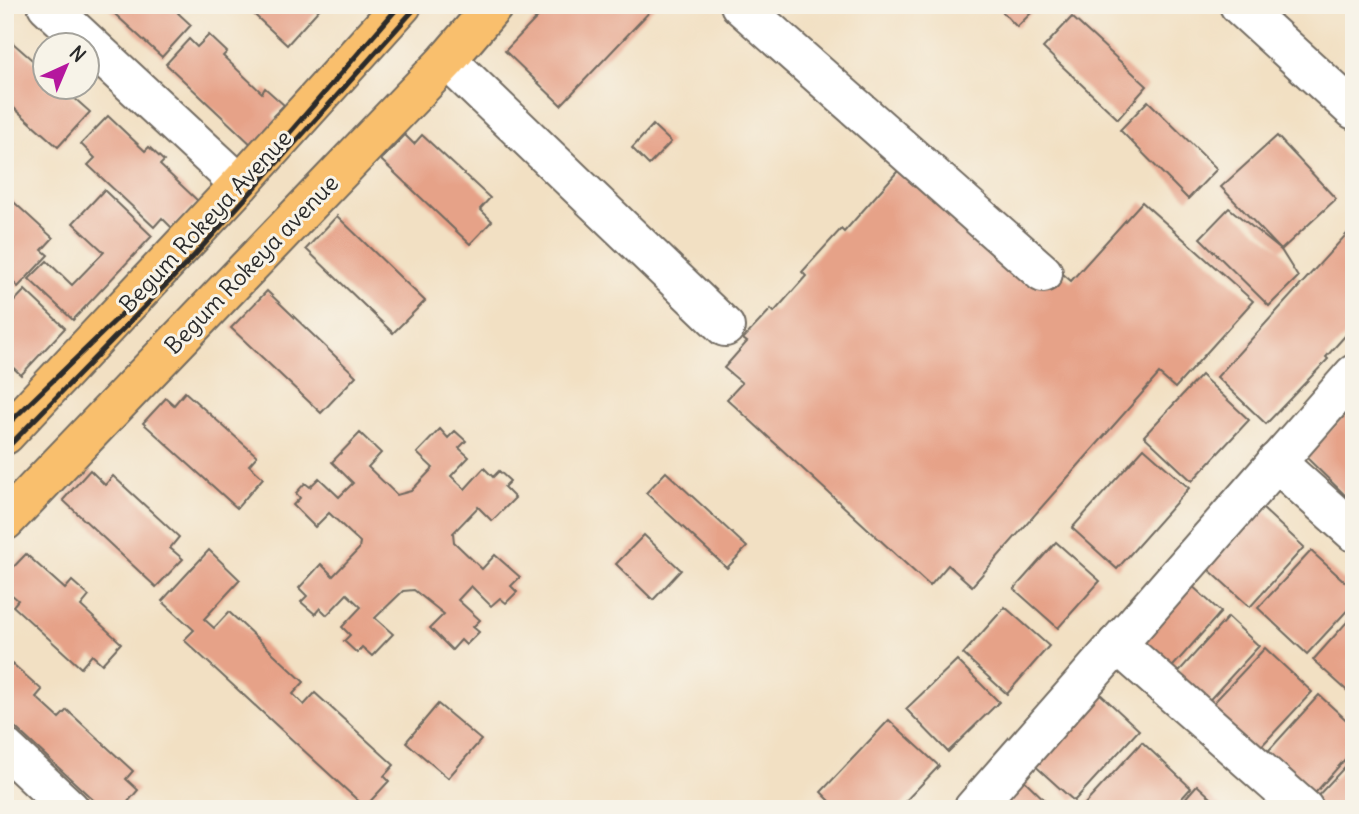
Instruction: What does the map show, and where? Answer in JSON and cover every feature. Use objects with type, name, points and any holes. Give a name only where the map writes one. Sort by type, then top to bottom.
[{"type":"main road","name":"Begum Rokeya Avenue","points":[[5,435],[240,184],[402,5]]},
{"type":"main road","name":"Begum Rokeya avenue","points":[[5,521],[447,60],[494,5]]},
{"type":"street","points":[[47,5],[240,184]]},
{"type":"street","points":[[740,5],[1043,273]]},
{"type":"street","points":[[1239,5],[1354,110]]},
{"type":"street","points":[[447,60],[724,327]]},
{"type":"street","points":[[973,809],[1354,374]]},
{"type":"street","points":[[1276,463],[1354,532]]},
{"type":"street","points":[[1117,645],[1304,809]]},
{"type":"street","points":[[5,748],[70,809]]},
{"type":"building","points":[[105,5],[180,5],[183,8],[178,13],[191,25],[162,57]]},
{"type":"building","points":[[244,5],[323,5],[287,45]]},
{"type":"building","points":[[549,5],[656,5],[561,105],[505,51]]},
{"type":"building","points":[[996,5],[1039,5],[1017,27]]},
{"type":"building","points":[[1072,17],[1147,86],[1118,119],[1043,48]]},
{"type":"building","points":[[209,35],[227,52],[223,56],[262,93],[265,88],[284,105],[273,116],[278,122],[254,147],[166,64],[189,39],[197,47]]},
{"type":"building","points":[[5,36],[32,60],[32,102],[79,102],[90,112],[58,147],[5,100]]},
{"type":"building","points":[[1148,101],[1217,169],[1188,199],[1120,130]]},
{"type":"building","points":[[108,116],[145,151],[149,147],[164,161],[160,165],[198,201],[172,228],[162,218],[154,227],[88,165],[95,158],[81,144]]},
{"type":"building","points":[[653,125],[671,142],[649,165],[632,148]]},
{"type":"building","points":[[405,135],[414,144],[422,135],[490,198],[480,209],[492,221],[470,244],[381,160]]},
{"type":"building","points":[[1277,136],[1336,199],[1281,250],[1221,187]]},
{"type":"building","points":[[919,147],[1071,281],[1142,202],[1253,301],[1175,388],[1159,374],[972,586],[948,565],[930,586],[727,399],[742,383],[724,368],[747,342],[743,339],[771,309],[774,312],[806,276],[802,272],[841,229],[844,232]]},
{"type":"building","points":[[104,190],[152,236],[73,320],[29,279],[47,261],[72,285],[104,252],[73,223]]},
{"type":"building","points":[[5,194],[53,238],[42,250],[48,255],[18,287],[5,274]]},
{"type":"building","points":[[1229,208],[1281,250],[1298,277],[1269,306],[1200,238]]},
{"type":"building","points":[[337,216],[425,301],[393,333],[306,249]]},
{"type":"building","points":[[1354,226],[1354,326],[1326,357],[1328,359],[1266,424],[1217,377]]},
{"type":"building","points":[[25,290],[65,328],[21,375],[5,360],[5,311]]},
{"type":"building","points":[[267,291],[356,376],[321,413],[231,328]]},
{"type":"building","points":[[1201,375],[1249,420],[1192,481],[1144,436]]},
{"type":"building","points":[[185,392],[257,456],[249,465],[263,478],[237,508],[143,423],[166,398],[174,405]]},
{"type":"building","points":[[1354,406],[1354,494],[1349,499],[1305,456]]},
{"type":"building","points":[[440,429],[448,438],[455,431],[466,441],[459,448],[469,457],[451,476],[465,489],[484,468],[493,477],[499,471],[510,481],[504,487],[515,498],[492,521],[478,507],[453,533],[454,542],[482,569],[495,555],[520,577],[511,586],[517,592],[506,603],[500,598],[491,606],[471,586],[458,600],[480,620],[473,627],[479,632],[466,645],[461,640],[452,650],[430,628],[444,614],[414,590],[403,591],[375,618],[393,634],[372,656],[362,647],[357,653],[344,641],[350,635],[342,627],[361,607],[347,594],[327,615],[320,608],[315,614],[301,602],[307,596],[299,588],[321,564],[333,576],[359,549],[360,542],[329,513],[315,527],[293,505],[300,498],[296,493],[305,483],[310,487],[319,478],[339,497],[353,483],[332,462],[360,433],[381,453],[368,467],[397,495],[411,491],[433,468],[417,453]]},
{"type":"building","points":[[1144,448],[1189,488],[1117,569],[1072,528]]},
{"type":"building","points":[[90,470],[105,485],[113,476],[179,537],[170,548],[183,559],[156,587],[63,500]]},
{"type":"building","points":[[666,472],[747,547],[727,568],[646,493]]},
{"type":"building","points":[[1262,508],[1304,547],[1250,607],[1207,568]]},
{"type":"building","points":[[644,535],[681,570],[653,600],[616,564]]},
{"type":"building","points":[[1056,542],[1100,581],[1058,628],[1014,589]]},
{"type":"building","points":[[209,550],[240,580],[204,619],[214,628],[229,612],[304,682],[293,694],[304,705],[315,693],[394,765],[384,776],[389,781],[365,807],[184,640],[194,630],[162,601]]},
{"type":"building","points":[[1311,551],[1354,590],[1354,603],[1307,654],[1258,608]]},
{"type":"building","points":[[26,554],[65,589],[72,581],[89,596],[81,606],[121,643],[102,664],[92,655],[81,668],[13,606],[18,600],[5,589],[5,576]]},
{"type":"building","points":[[1190,584],[1221,612],[1166,674],[1134,645]]},
{"type":"building","points":[[1005,607],[1049,646],[1007,694],[963,654]]},
{"type":"building","points":[[1354,614],[1354,697],[1313,660]]},
{"type":"building","points":[[1228,617],[1259,646],[1203,707],[1172,679]]},
{"type":"building","points":[[1265,648],[1312,692],[1254,754],[1207,710]]},
{"type":"building","points":[[5,657],[42,690],[36,697],[59,718],[67,710],[133,771],[126,779],[138,790],[122,809],[103,809],[5,718]]},
{"type":"building","points":[[957,660],[999,702],[948,752],[906,709]]},
{"type":"building","points":[[1097,691],[1139,730],[1074,801],[1032,763]]},
{"type":"building","points":[[1319,695],[1354,727],[1354,749],[1309,800],[1262,758]]},
{"type":"building","points":[[438,704],[481,740],[448,778],[406,742]]},
{"type":"building","points":[[889,720],[939,766],[898,809],[838,809],[821,792]]},
{"type":"building","points":[[1142,742],[1191,788],[1172,809],[1084,809],[1082,807]]},
{"type":"building","points":[[1354,757],[1354,809],[1321,809],[1313,801]]},
{"type":"building","points":[[1020,776],[1054,809],[989,809]]},
{"type":"building","points":[[1197,785],[1223,809],[1176,809]]},
{"type":"railway","points":[[267,159],[400,5]]},
{"type":"railway","points":[[5,450],[192,258],[418,5]]},
{"type":"railway","points":[[5,427],[156,281]]}]
